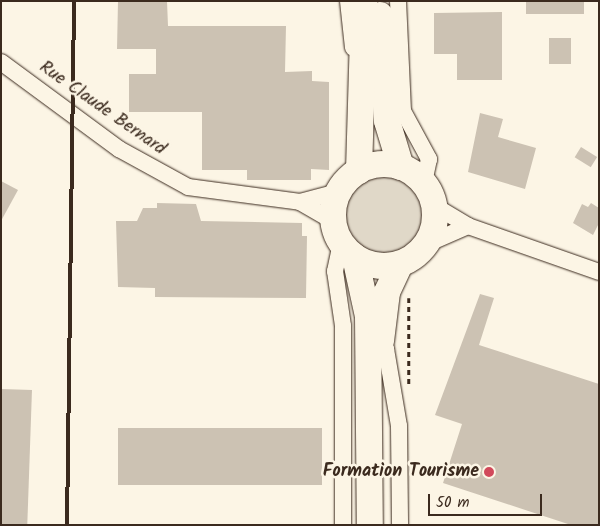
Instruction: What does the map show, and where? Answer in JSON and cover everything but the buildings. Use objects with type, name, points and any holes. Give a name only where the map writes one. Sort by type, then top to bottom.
[{"type":"main road","points":[[359,171],[374,85],[380,1]]},
{"type":"main road","points":[[356,7],[374,85],[390,141],[402,166],[424,183],[435,206],[427,244],[404,276],[387,292],[371,419]]},
{"type":"main road","points":[[370,525],[371,419],[365,290],[343,240],[338,192],[359,171],[372,165],[402,166]]},
{"type":"main road","points":[[343,240],[377,266],[404,276]]},
{"type":"street","points":[[398,1],[403,111],[429,159],[424,183]]},
{"type":"street","name":"Rue Claude Bernard","points":[[1,62],[153,170],[188,187],[300,202],[338,192]]},
{"type":"street","name":"Rue Claude Bernard","points":[[300,202],[343,240]]},
{"type":"street","points":[[435,206],[468,226],[599,272]]},
{"type":"street","points":[[427,244],[468,226]]},
{"type":"street","points":[[342,525],[342,326],[335,270],[343,240]]},
{"type":"street","points":[[380,342],[386,349],[399,426],[400,525]]},
{"type":"path","points":[[404,276],[409,391]]},
{"type":"shaded area","points":[[384,177],[399,180],[411,189],[420,201],[423,216],[420,231],[411,243],[399,252],[384,255],[369,252],[357,243],[348,231],[345,216],[348,201],[357,189],[369,180]]},
{"type":"railway","points":[[67,525],[74,1]]},
{"type":"place","name":"Formation Tourisme","points":[[489,472]]}]
